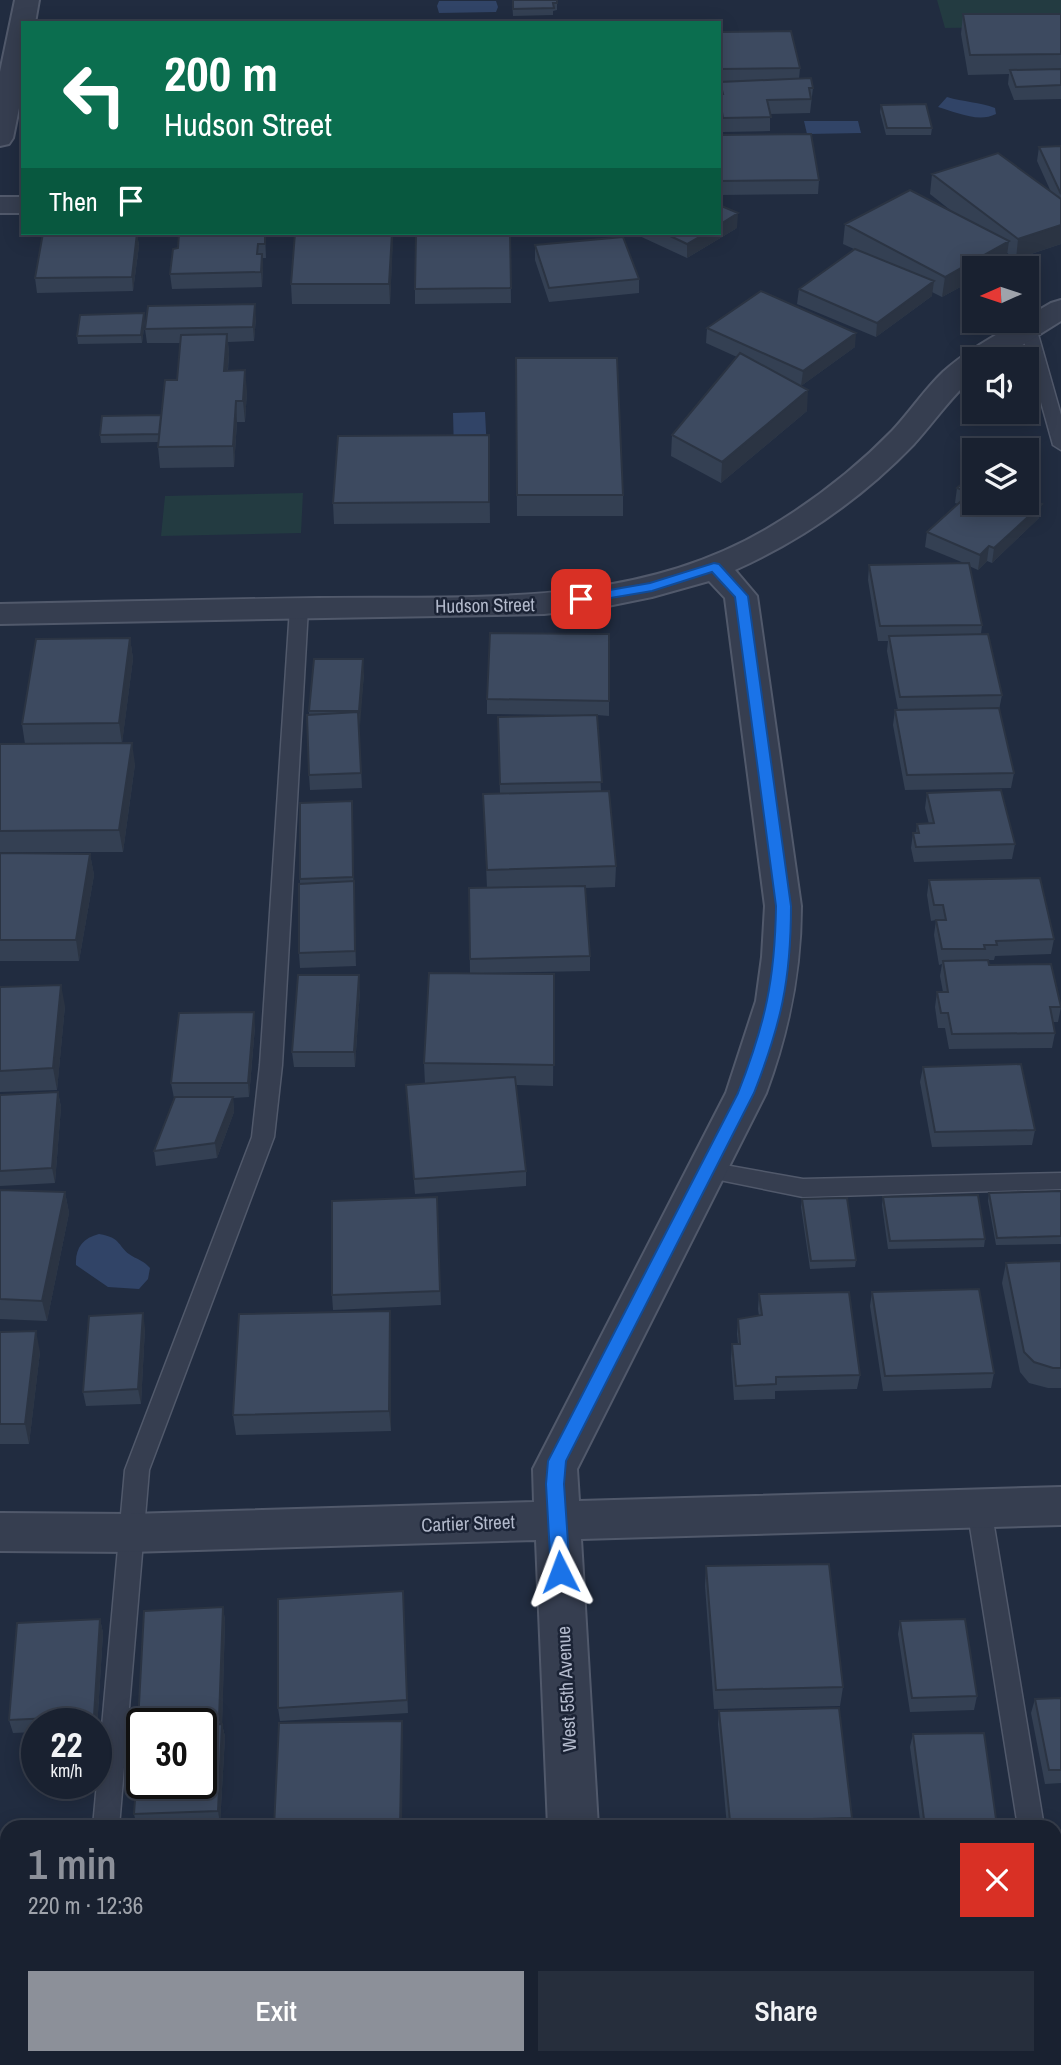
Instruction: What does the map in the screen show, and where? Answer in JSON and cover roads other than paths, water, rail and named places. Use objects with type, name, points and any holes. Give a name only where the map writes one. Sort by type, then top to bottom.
[{"type":"street","points":[[23,21],[27,0]]},
{"type":"street","points":[[0,138],[21,31]]},
{"type":"street","points":[[0,205],[21,205]]},
{"type":"street","name":"Hudson Street","points":[[1040,320],[1061,309]]},
{"type":"street","name":"Hudson Street","points":[[997,347],[1018,333]]},
{"type":"street","name":"Hudson Street","points":[[0,614],[558,603],[652,587],[714,567],[753,550],[799,524],[856,481],[904,435],[955,374],[962,370]]},
{"type":"street","name":"West 55th Avenue","points":[[573,1820],[555,1476],[557,1461],[746,1093],[764,1048],[776,1005],[783,940],[783,906],[741,596],[714,567]]},
{"type":"street","name":"Cartier Street","points":[[0,1532],[130,1533],[1061,1506]]},
{"type":"lane","points":[[1029,333],[1061,445]]},
{"type":"lane","points":[[107,1820],[137,1470],[263,1137],[271,1065],[299,608]]},
{"type":"lane","points":[[708,1170],[803,1188],[1061,1181]]},
{"type":"lane","points":[[979,1508],[1030,1820]]},
{"type":"water","points":[[439,1],[496,1],[498,7],[496,12],[439,13]]},
{"type":"water","points":[[947,97],[995,108],[996,114],[974,117],[938,107]]},
{"type":"water","points":[[804,121],[858,121],[861,133],[807,134]]},
{"type":"water","points":[[485,412],[487,452],[454,452],[453,413]]},
{"type":"water","points":[[99,1234],[116,1240],[127,1253],[150,1268],[148,1279],[139,1289],[108,1287],[76,1265],[81,1245]]}]
